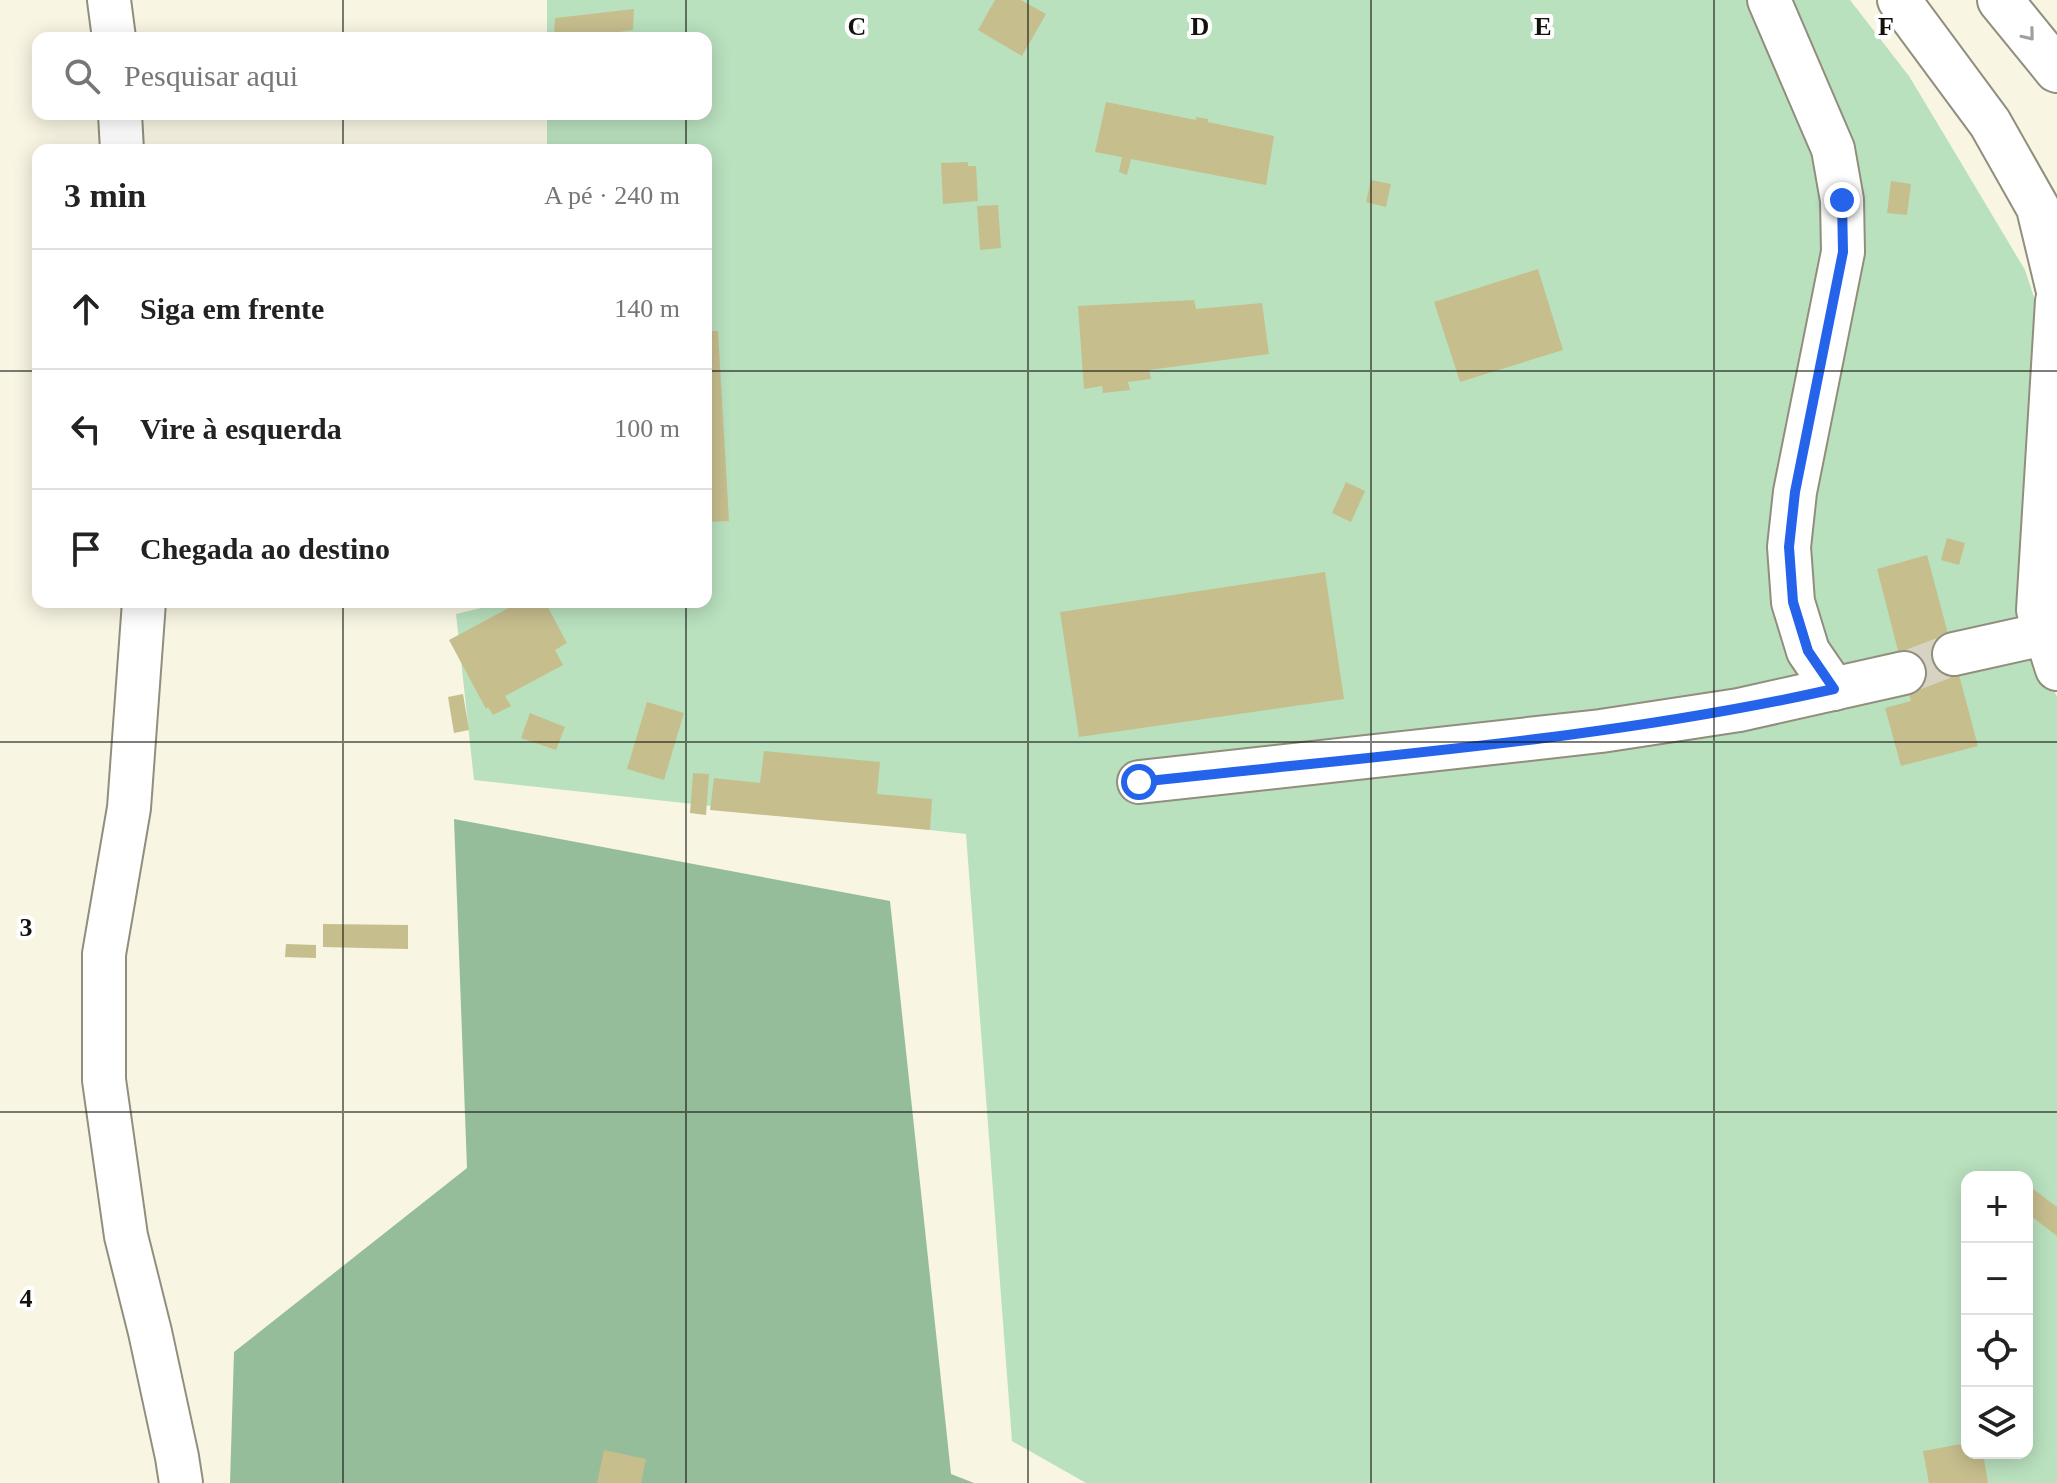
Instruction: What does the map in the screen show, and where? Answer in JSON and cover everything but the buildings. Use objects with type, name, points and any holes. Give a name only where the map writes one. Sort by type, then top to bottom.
[{"type":"highway","points":[[2000,0],[2057,70]]},
{"type":"street","points":[[109,0],[113,32]]},
{"type":"street","points":[[1769,0],[1833,149],[1842,200],[1843,252],[1795,492],[1789,547],[1793,602],[1808,651],[1834,689]]},
{"type":"street","points":[[1899,0],[1990,123],[2038,208],[2057,287]]},
{"type":"street","points":[[120,120],[122,144]]},
{"type":"street","points":[[1954,654],[2051,651],[2038,610],[2057,301]]},
{"type":"street","points":[[144,608],[129,808],[104,954],[104,1080],[126,1236],[181,1483]]},
{"type":"street","points":[[1139,782],[1601,731],[1739,710],[1904,673]]},
{"type":"green space","points":[[547,0],[1850,0],[1909,76],[2025,270],[2041,318],[2033,642],[2057,697],[2057,1483],[1086,1483],[1012,1441],[966,834],[474,780],[456,614],[481,608],[712,608],[712,144],[547,144],[547,120],[712,120],[712,32],[547,32]]},
{"type":"green space","points":[[454,819],[890,901],[951,1474],[974,1483],[230,1483],[234,1352],[467,1168]]},
{"type":"tunnel","points":[[1904,673],[1954,654]]},
{"type":"route","points":[[1139,782],[1601,731],[1739,710],[1834,689],[1808,651],[1793,602],[1789,547],[1795,492],[1843,252],[1842,200]]}]
